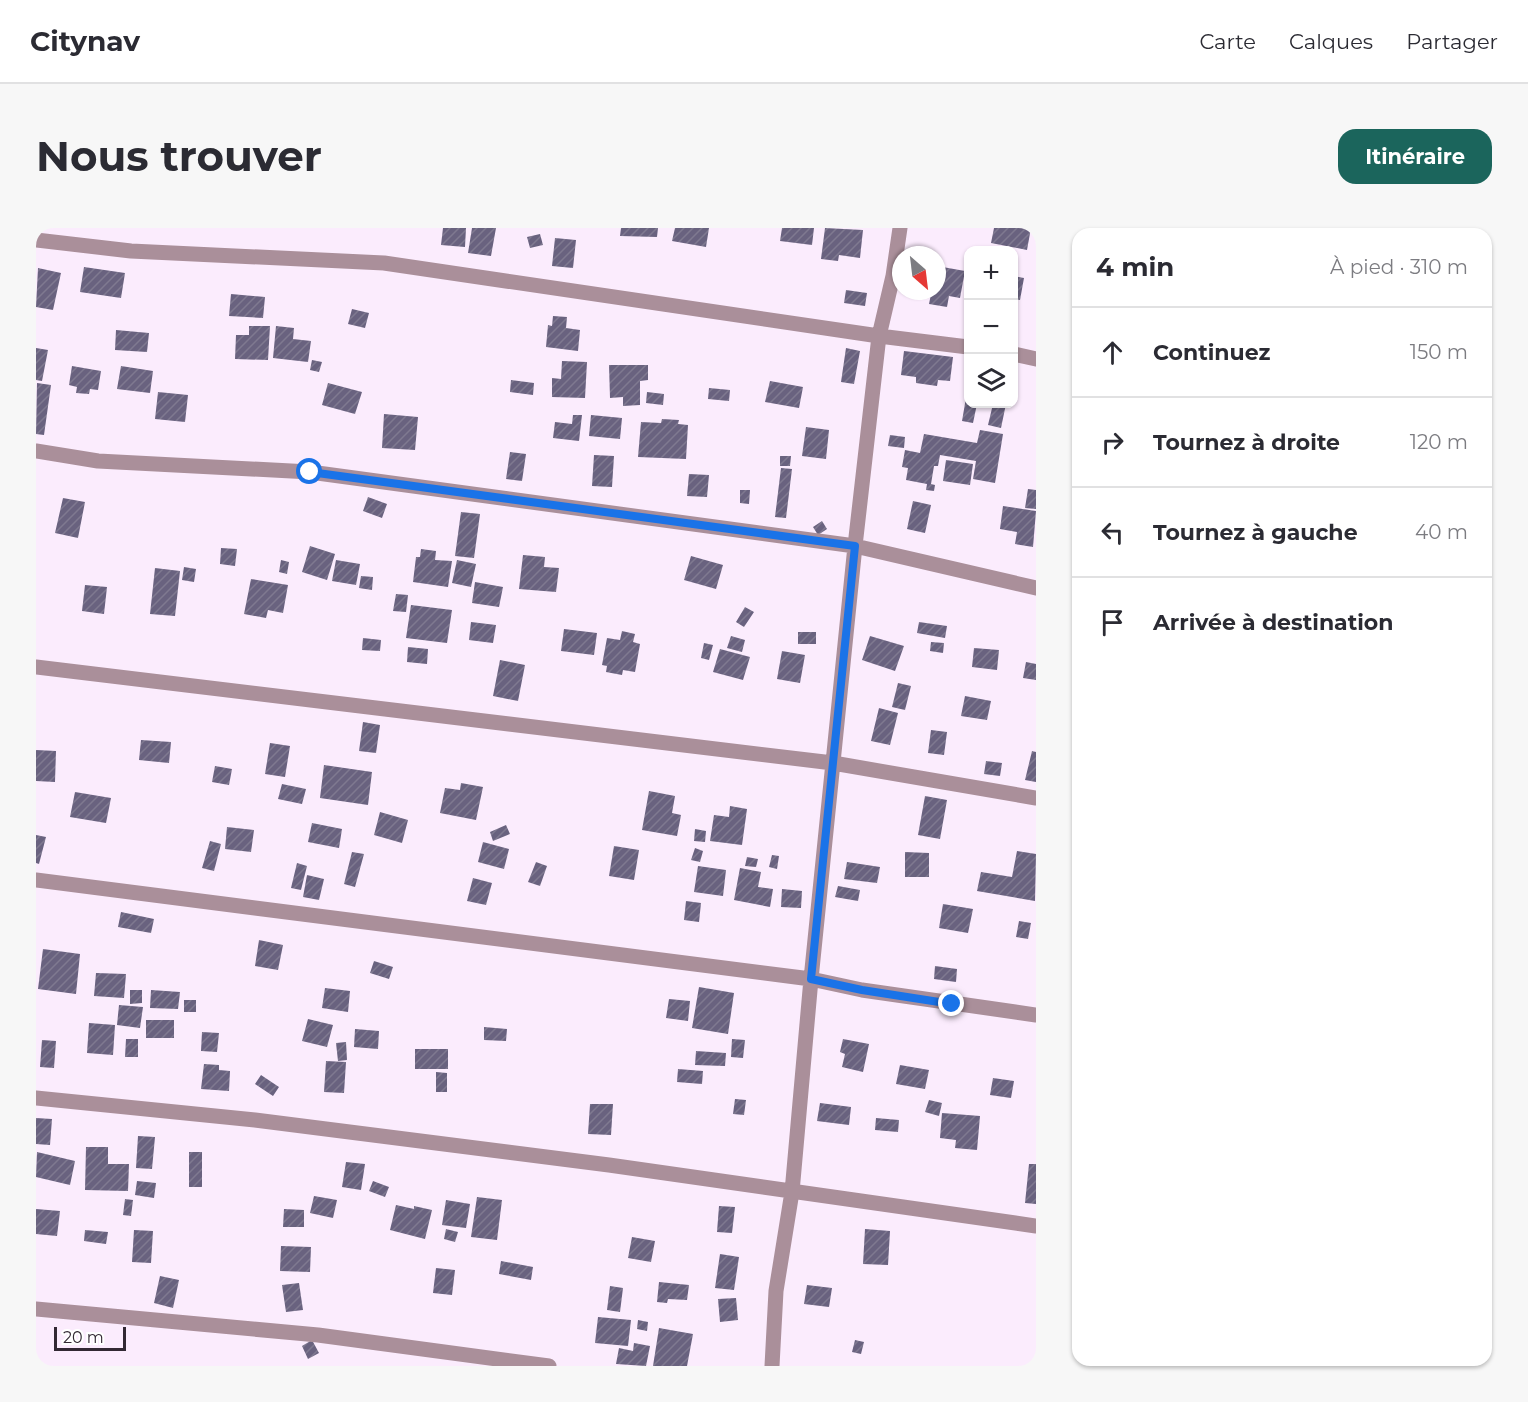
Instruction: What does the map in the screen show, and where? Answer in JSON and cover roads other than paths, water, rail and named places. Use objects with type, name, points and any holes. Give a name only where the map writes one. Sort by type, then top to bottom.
[{"type":"street","points":[[772,1366],[776,1291],[792,1192],[855,546],[879,336],[893,276],[900,228]]},
{"type":"street","points":[[36,240],[131,252],[384,263],[879,336],[964,345]]},
{"type":"street","points":[[1018,355],[1036,359]]},
{"type":"street","points":[[36,451],[98,460],[310,472],[855,546],[1036,588]]},
{"type":"street","points":[[36,667],[833,763],[1036,798]]},
{"type":"street","points":[[36,880],[811,979],[896,995],[1036,1015]]},
{"type":"street","points":[[36,1098],[255,1120],[609,1165],[1036,1227]]},
{"type":"street","points":[[36,1309],[318,1335],[549,1366]]}]
